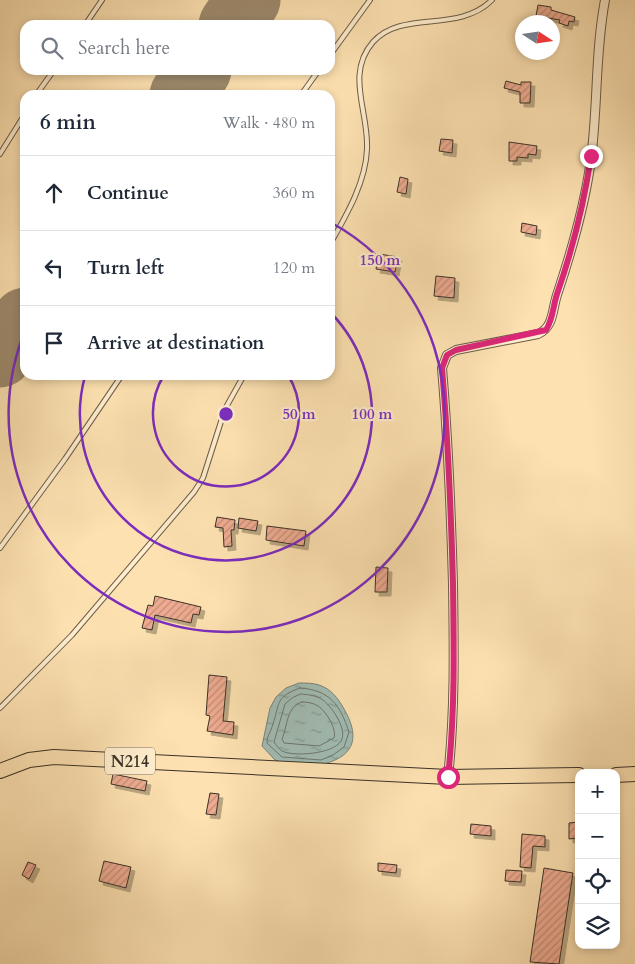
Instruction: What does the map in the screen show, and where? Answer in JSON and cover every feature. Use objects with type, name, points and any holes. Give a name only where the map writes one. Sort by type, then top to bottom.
[{"type":"highway","name":"N214","points":[[0,771],[30,760],[54,757],[448,777],[575,775]]},
{"type":"highway","points":[[620,774],[635,774]]},
{"type":"street","points":[[448,777],[454,705],[454,618],[450,466],[442,368],[447,355],[456,350],[538,334],[546,330],[550,324],[555,301],[574,248],[585,200],[591,156],[597,58],[605,0]]},
{"type":"lane","points":[[88,20],[102,0]]},
{"type":"lane","points":[[335,48],[370,0]]},
{"type":"lane","points":[[335,234],[356,192],[366,156],[366,138],[358,84],[359,72],[367,51],[373,42],[390,29],[455,19],[476,12],[492,0]]},
{"type":"lane","points":[[40,90],[50,75]]},
{"type":"lane","points":[[305,90],[315,75]]},
{"type":"lane","points":[[0,154],[20,122]]},
{"type":"lane","points":[[0,548],[65,459],[119,380]]},
{"type":"lane","points":[[0,708],[72,635],[194,492],[203,478],[225,409],[241,380]]},
{"type":"water","points":[[299,683],[317,684],[327,689],[334,694],[349,718],[353,735],[352,743],[343,755],[335,760],[314,766],[281,762],[275,760],[262,746],[270,708],[276,697],[286,688]]},
{"type":"building","points":[[538,5],[551,7],[551,10],[575,17],[574,22],[569,21],[568,26],[560,23],[560,15],[536,15]]},
{"type":"building","points":[[506,81],[521,85],[521,82],[531,82],[530,103],[520,103],[520,92],[504,88]]},
{"type":"building","points":[[441,139],[453,140],[452,153],[439,151]]},
{"type":"building","points":[[509,142],[537,146],[536,155],[528,154],[528,158],[517,157],[517,161],[509,161]]},
{"type":"building","points":[[400,177],[408,179],[406,194],[397,192]]},
{"type":"building","points":[[522,223],[537,226],[536,235],[521,232]]},
{"type":"building","points":[[379,254],[398,257],[395,272],[376,269]]},
{"type":"building","points":[[436,276],[455,278],[454,298],[434,296]]},
{"type":"building","points":[[217,517],[235,520],[234,530],[231,530],[232,546],[224,547],[223,528],[215,527]]},
{"type":"building","points":[[239,518],[258,521],[256,531],[238,528]]},
{"type":"building","points":[[267,526],[306,531],[304,546],[266,540]]},
{"type":"building","points":[[376,567],[388,568],[387,592],[375,592]]},
{"type":"building","points":[[155,596],[201,607],[199,615],[193,614],[191,623],[155,615],[152,630],[142,628],[148,605],[153,606]]},
{"type":"building","points":[[209,675],[227,677],[223,721],[234,722],[233,735],[207,731],[210,716],[206,715]]},
{"type":"building","points":[[113,774],[147,781],[145,791],[111,784]]},
{"type":"building","points":[[210,793],[219,794],[216,815],[206,814]]},
{"type":"building","points":[[575,822],[575,838],[569,839],[569,823]]},
{"type":"building","points":[[471,824],[491,826],[491,836],[470,834]]},
{"type":"building","points":[[522,834],[545,836],[545,847],[533,846],[531,868],[520,867]]},
{"type":"building","points":[[104,861],[131,867],[126,888],[99,881]]},
{"type":"building","points":[[28,862],[36,865],[29,879],[22,875]]},
{"type":"building","points":[[378,863],[397,865],[396,873],[378,871]]},
{"type":"building","points":[[544,868],[573,873],[559,964],[530,962]]},
{"type":"building","points":[[506,870],[522,871],[521,882],[505,881]]},
{"type":"runway","points":[[234,20],[248,0]]},
{"type":"runway","points":[[185,90],[196,75]]},
{"type":"runway","points":[[0,355],[20,327]]},
{"type":"route","points":[[448,777],[454,705],[454,618],[450,466],[442,368],[447,355],[456,350],[538,334],[546,330],[550,324],[555,301],[574,248],[585,200],[591,156]]}]
